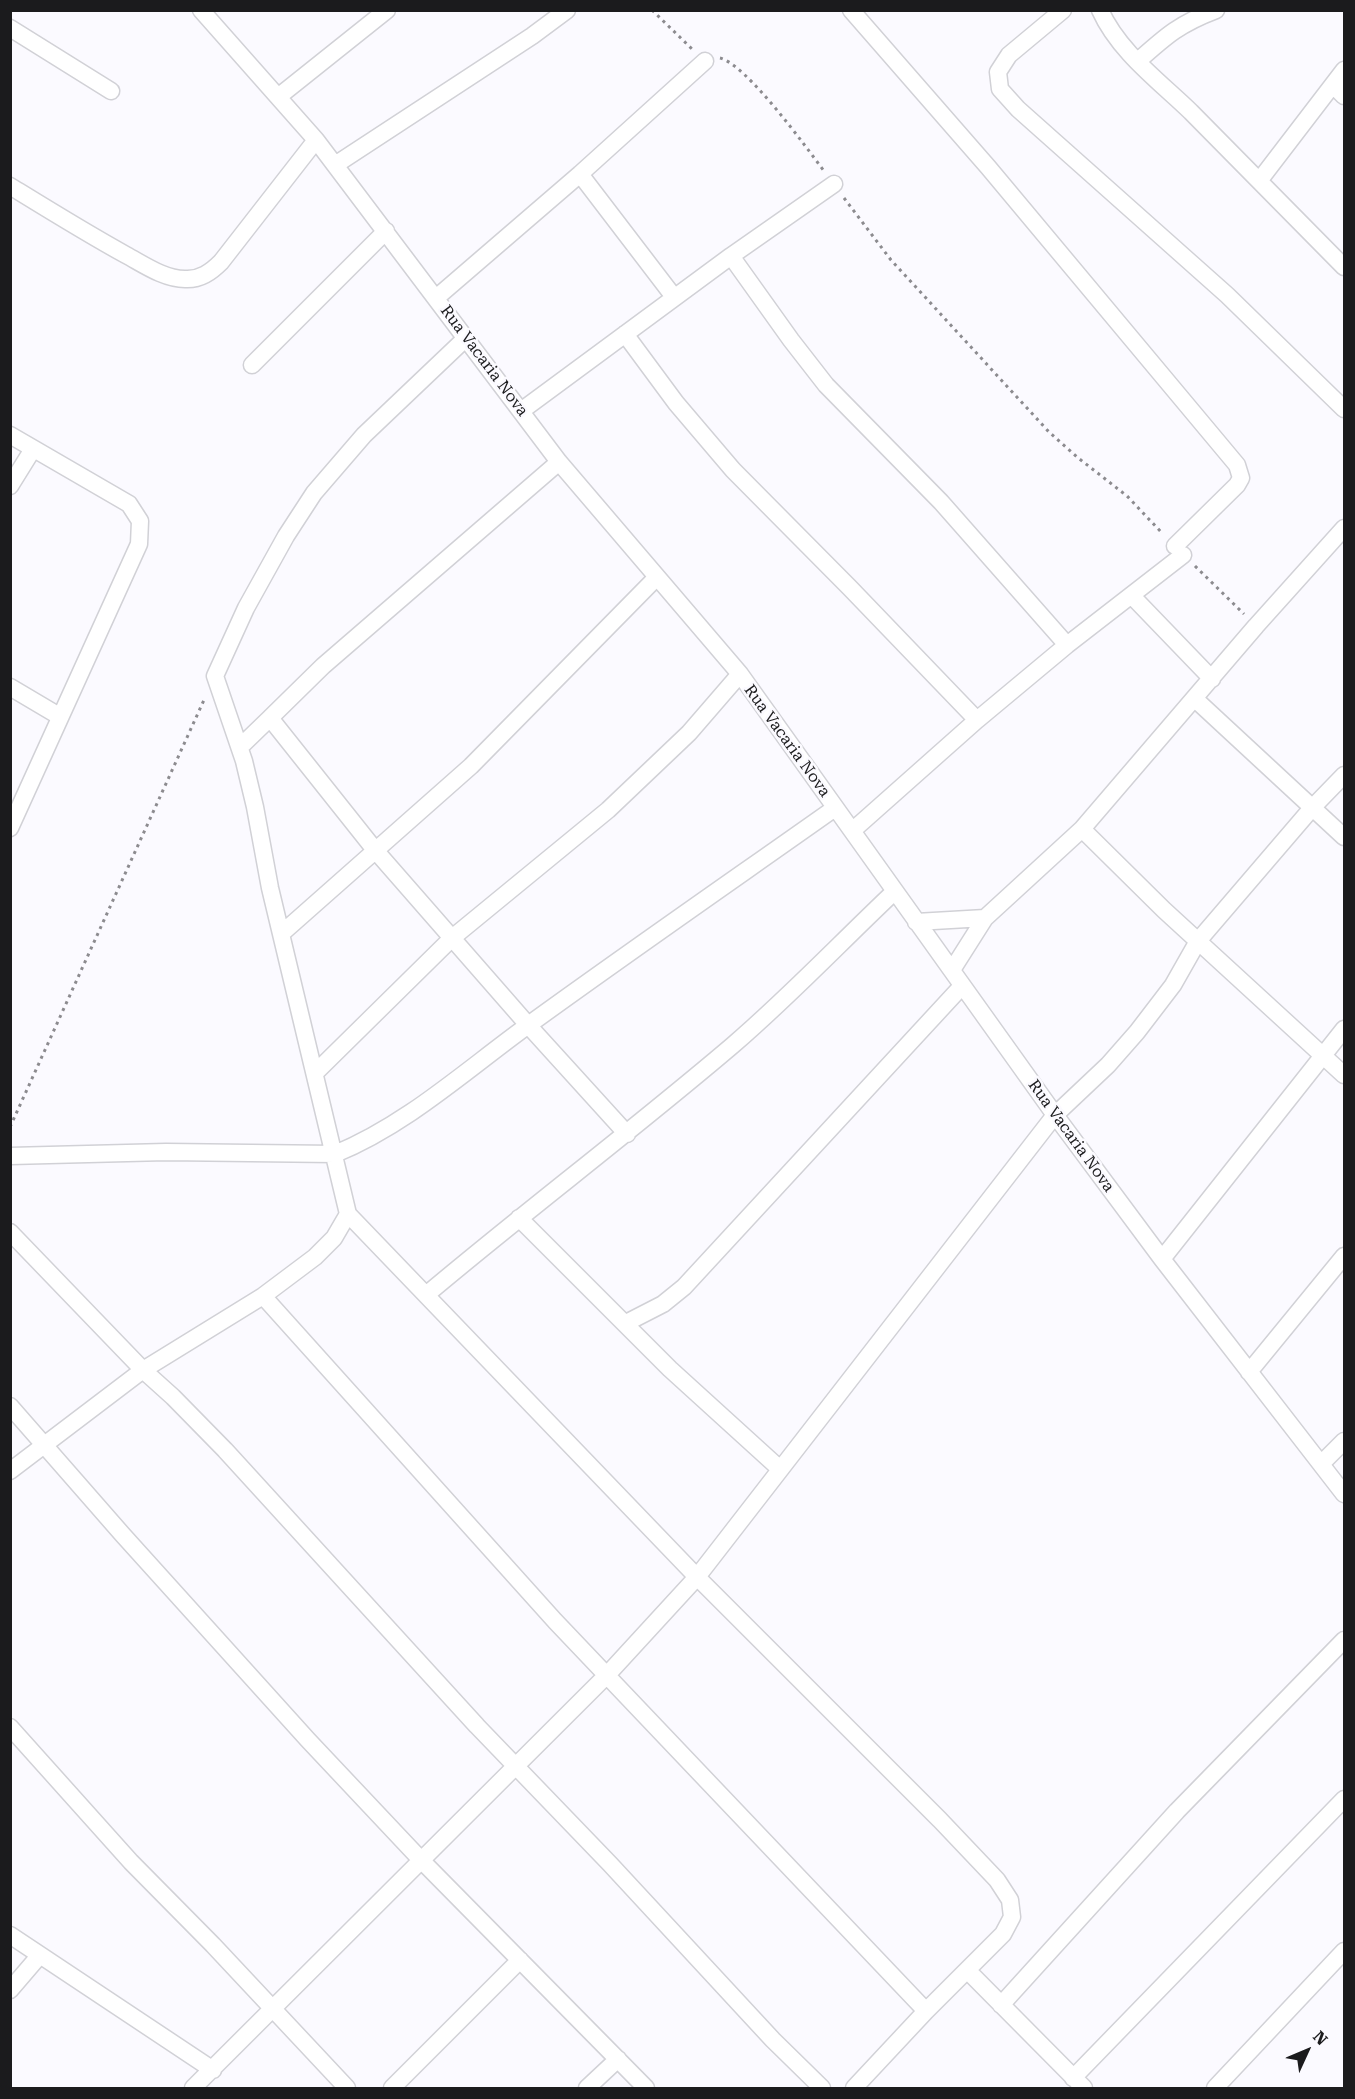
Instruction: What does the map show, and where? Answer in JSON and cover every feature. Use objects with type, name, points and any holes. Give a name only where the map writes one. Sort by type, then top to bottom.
[{"type":"street","points":[[278,97],[387,10]]},
{"type":"street","points":[[335,165],[532,36],[567,10]]},
{"type":"street","points":[[851,10],[988,167],[1237,465],[1241,478],[1179,551],[1132,596],[977,720],[852,831]]},
{"type":"street","points":[[1063,10],[1009,55],[998,72],[1000,89],[1047,136],[1227,295],[1344,409]]},
{"type":"street","points":[[1100,10],[1122,44],[1138,62],[1344,267]]},
{"type":"street","points":[[1138,62],[1171,32],[1192,19],[1216,10]]},
{"type":"street","name":"Rua Vacaria Nova","points":[[207,12],[316,140],[559,462],[740,674],[1055,1115],[1344,1494]]},
{"type":"street","points":[[10,28],[111,91]]},
{"type":"street","points":[[436,298],[580,174],[705,61]]},
{"type":"street","points":[[1260,181],[1339,91],[1344,70]]},
{"type":"street","points":[[10,186],[79,229],[150,268],[179,279],[195,278],[204,275],[221,262],[316,140]]},
{"type":"street","points":[[580,174],[674,297]]},
{"type":"street","points":[[521,411],[674,297],[834,184]]},
{"type":"street","points":[[252,365],[386,231]]},
{"type":"street","points":[[731,256],[826,385],[940,502],[1068,645]]},
{"type":"street","points":[[625,333],[676,403],[733,470],[977,720]]},
{"type":"street","points":[[466,338],[364,435],[314,493],[286,536],[246,608],[215,676],[240,747],[255,807],[270,888],[348,1214],[697,1577],[940,1820],[1005,1890],[1012,1908],[1009,1925],[1003,1934],[854,2088]]},
{"type":"street","points":[[10,435],[129,504],[140,521],[139,544],[10,828]]},
{"type":"street","points":[[10,486],[33,449]]},
{"type":"street","points":[[240,747],[323,666],[559,462]]},
{"type":"street","points":[[952,970],[985,918],[1082,829],[1256,626],[1344,528]]},
{"type":"street","points":[[281,934],[471,766],[656,578]]},
{"type":"street","points":[[1132,596],[1212,680]]},
{"type":"street","points":[[315,1072],[452,938],[608,810],[689,734],[740,674]]},
{"type":"street","points":[[10,687],[59,716]]},
{"type":"street","points":[[1195,699],[1344,837]]},
{"type":"street","points":[[270,718],[375,850],[627,1134]]},
{"type":"street","points":[[194,2088],[607,1675],[697,1577],[1055,1115],[1108,1065],[1142,1026],[1173,985],[1198,941],[1312,808],[1344,775]]},
{"type":"street","points":[[10,1156],[166,1152],[335,1154],[357,1145],[401,1120],[528,1025],[836,808]]},
{"type":"street","points":[[1082,829],[1164,910],[1344,1075]]},
{"type":"street","points":[[426,1295],[519,1218],[627,1134],[742,1037],[895,891]]},
{"type":"street","points":[[916,922],[985,918]]},
{"type":"street","points":[[626,1323],[663,1304],[684,1287],[962,987]]},
{"type":"street","points":[[1162,1258],[1344,1029]]},
{"type":"street","points":[[10,1471],[143,1370],[263,1296],[315,1257],[334,1238],[348,1214]]},
{"type":"street","points":[[519,1218],[670,1369],[780,1469]]},
{"type":"street","points":[[10,1232],[143,1370],[225,1450],[516,1767],[610,1864],[773,2040],[822,2088]]},
{"type":"street","points":[[1249,1372],[1344,1257]]},
{"type":"street","points":[[263,1296],[555,1620],[926,2011]]},
{"type":"street","points":[[10,1406],[308,1740],[422,1861],[646,2088]]},
{"type":"street","points":[[1321,1464],[1344,1441]]},
{"type":"street","points":[[1001,2005],[1177,1811],[1344,1640]]},
{"type":"street","points":[[10,1727],[131,1862],[175,1905],[347,2088]]},
{"type":"street","points":[[967,1970],[1078,2083],[1344,1799]]},
{"type":"street","points":[[10,1935],[213,2070]]},
{"type":"street","points":[[1215,2088],[1344,1951]]},
{"type":"street","points":[[10,1990],[40,1955]]},
{"type":"street","points":[[392,2088],[520,1960]]},
{"type":"street","points":[[587,2088],[618,2059]]},
{"type":"path","points":[[652,10],[705,61],[723,58],[750,80],[834,184],[891,260],[1049,432],[1127,496],[1179,551],[1256,626]]},
{"type":"path","points":[[10,1127],[215,676]]}]
